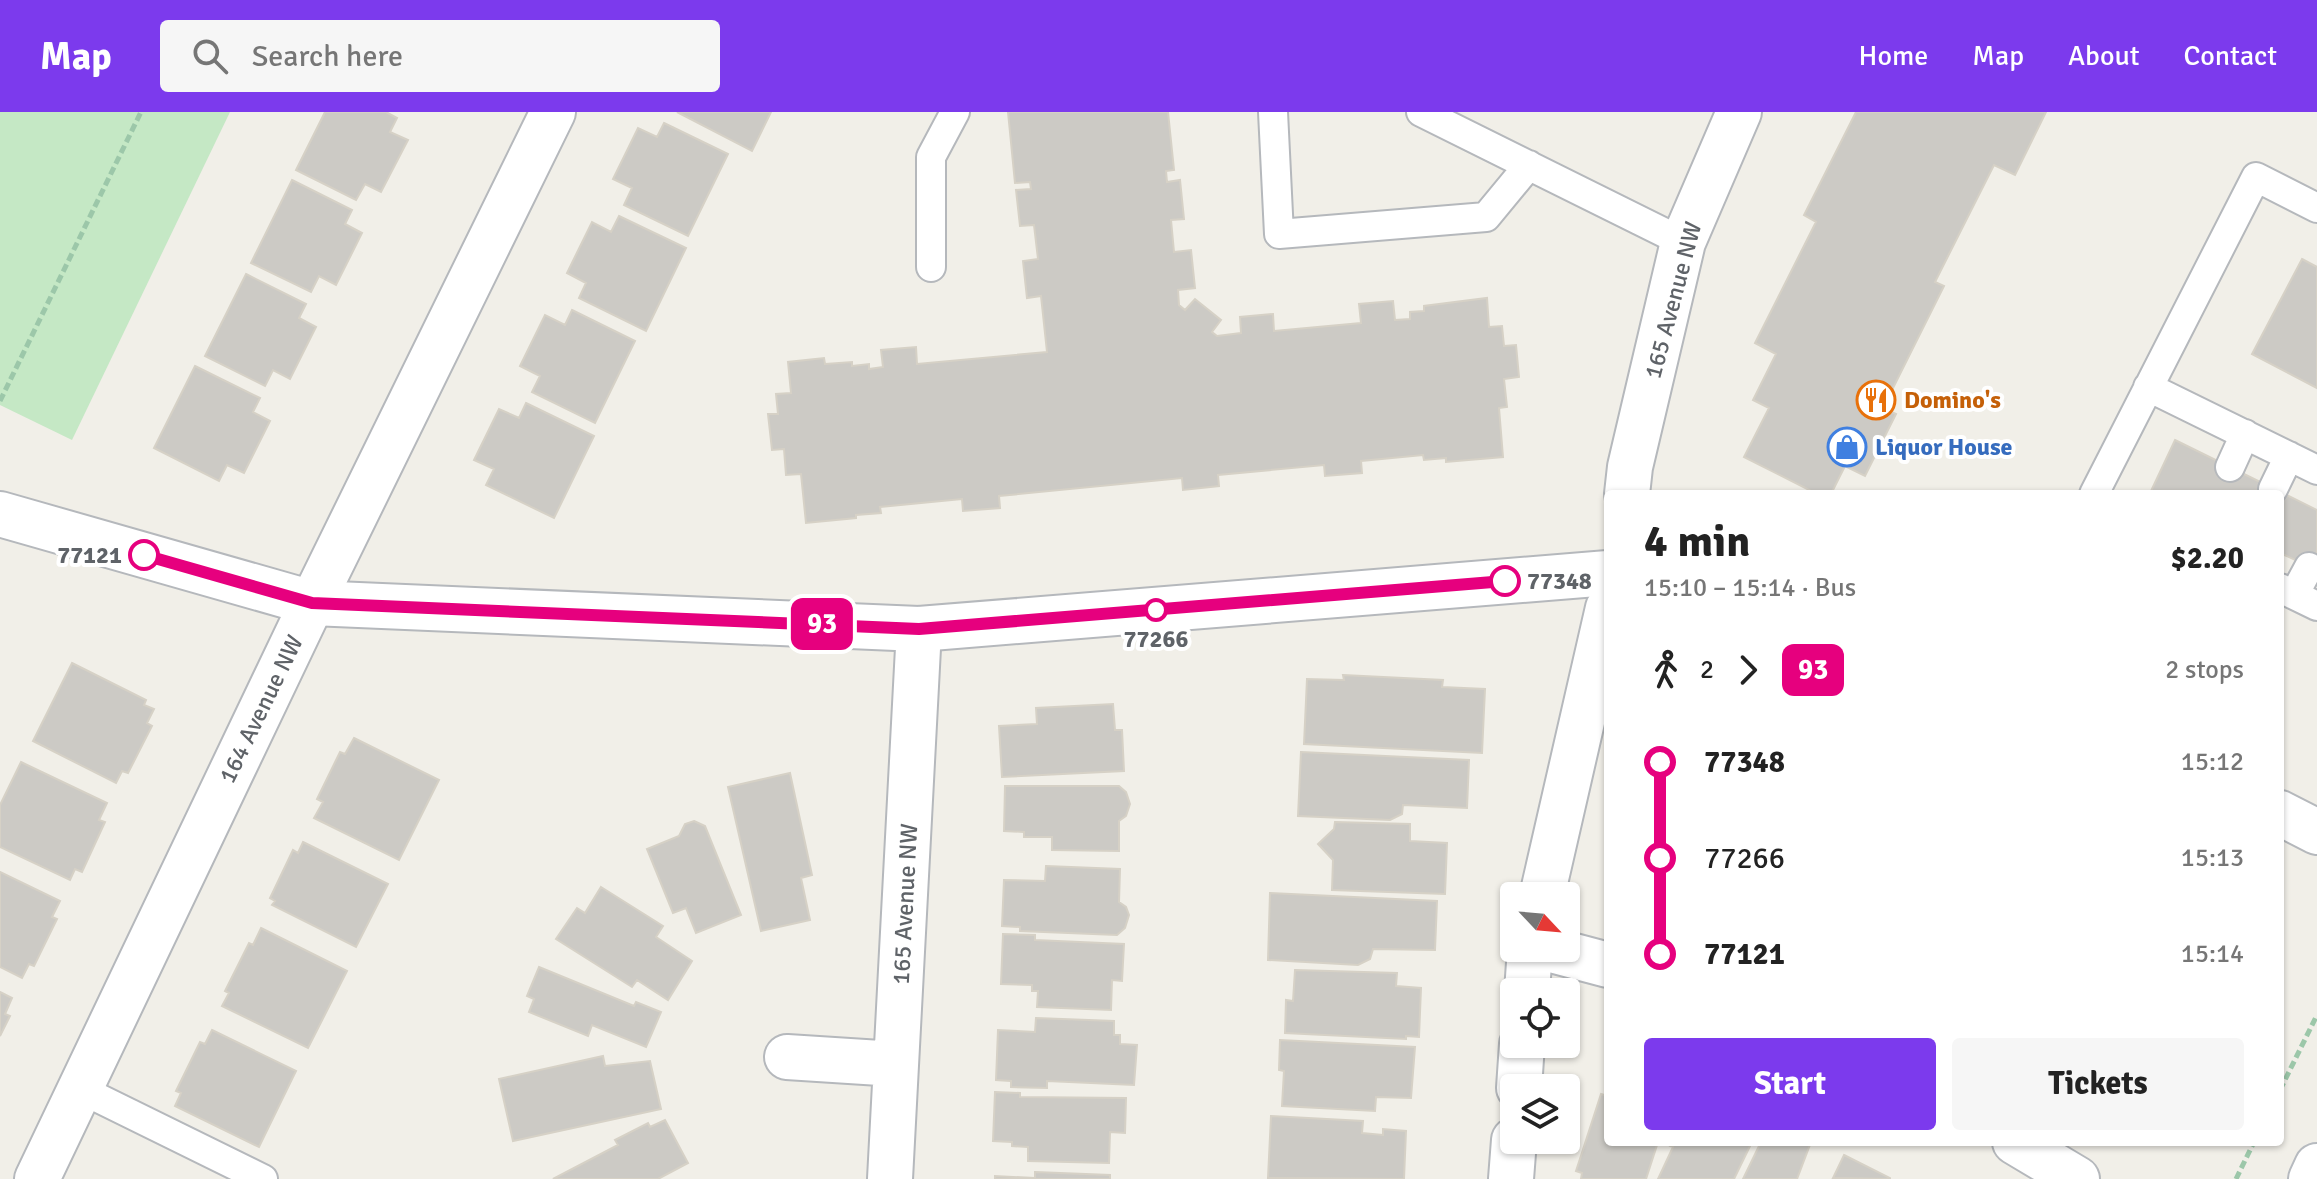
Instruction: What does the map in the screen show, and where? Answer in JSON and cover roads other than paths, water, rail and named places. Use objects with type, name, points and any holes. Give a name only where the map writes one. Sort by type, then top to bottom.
[{"type":"street","name":"164 Avenue NW","points":[[37,1179],[312,603],[553,112]]},
{"type":"street","name":"165 Avenue NW","points":[[1627,490],[1630,467],[1683,242],[1739,112]]},
{"type":"street","points":[[0,514],[312,603],[919,629],[1604,573]]},
{"type":"street","points":[[1545,882],[1604,625]]},
{"type":"street","name":"165 Avenue NW","points":[[890,1179],[919,629]]},
{"type":"street","points":[[2284,815],[2317,832]]},
{"type":"street","points":[[1580,958],[1604,964]]},
{"type":"street","points":[[787,1057],[896,1064]]},
{"type":"street","points":[[2022,1146],[2077,1179]]},
{"type":"street","points":[[1511,1179],[1513,1154]]},
{"type":"street","points":[[2311,1179],[2317,1166]]},
{"type":"lane","points":[[931,267],[931,157],[955,112]]},
{"type":"lane","points":[[1273,112],[1279,234],[1486,217],[1529,165]]},
{"type":"lane","points":[[1421,112],[1683,242]]},
{"type":"lane","points":[[2096,490],[2256,177],[2317,208]]},
{"type":"lane","points":[[2148,387],[2317,470]]},
{"type":"lane","points":[[2230,467],[2245,434]]},
{"type":"lane","points":[[2273,489],[2289,456]]},
{"type":"lane","points":[[2297,596],[2309,567]]},
{"type":"lane","points":[[80,1089],[263,1179]]},
{"type":"place","name":"Domino's","points":[[1876,400]]},
{"type":"place","name":"Liquor House","points":[[1847,447]]},
{"type":"place","name":"77121","points":[[144,555]]},
{"type":"place","name":"77348","points":[[1505,581]]},
{"type":"place","name":"77266","points":[[1156,610]]}]
